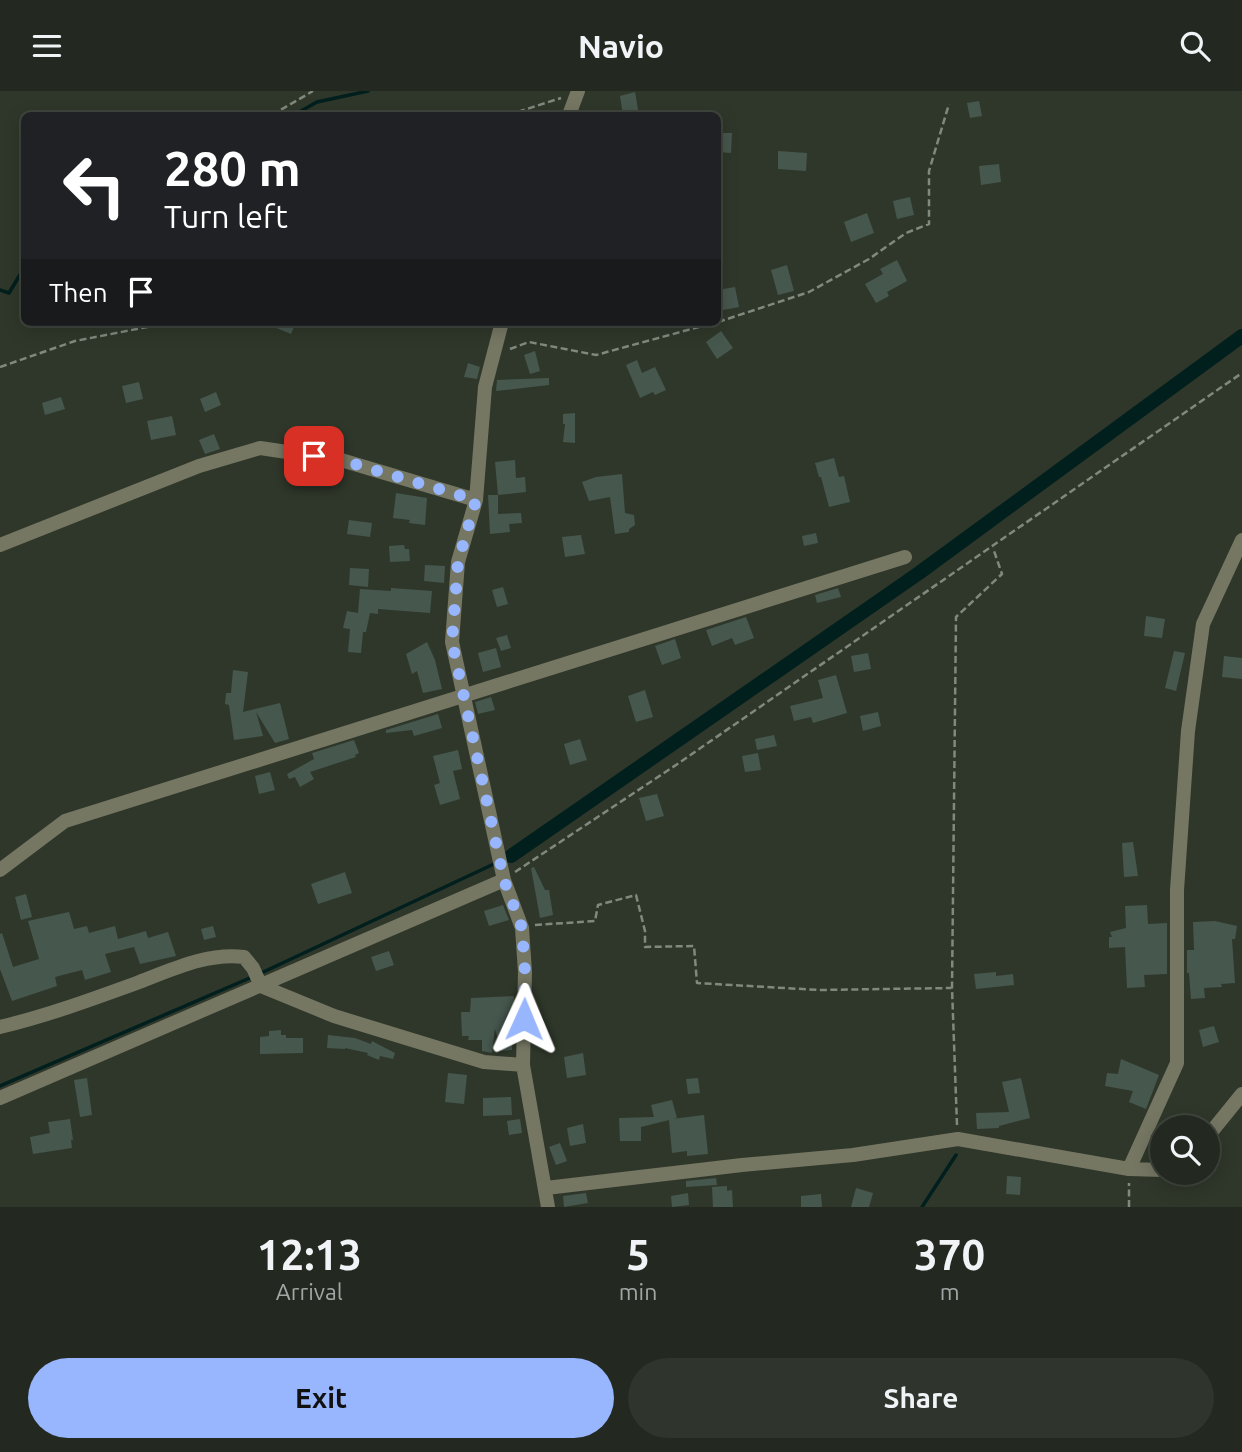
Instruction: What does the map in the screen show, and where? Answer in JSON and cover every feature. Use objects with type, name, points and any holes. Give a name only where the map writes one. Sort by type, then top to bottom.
[{"type":"street","points":[[570,112],[579,91]]},
{"type":"street","points":[[501,326],[485,387],[476,500],[458,562],[452,642],[501,867],[522,928],[525,972],[523,1065],[548,1207]]},
{"type":"street","points":[[0,545],[199,466],[260,448],[341,460],[476,500]]},
{"type":"street","points":[[1129,1169],[1177,1063],[1177,890],[1188,730],[1203,624],[1242,540]]},
{"type":"street","points":[[0,870],[65,821],[905,557]]},
{"type":"street","points":[[0,1098],[501,867]]},
{"type":"street","points":[[0,1027],[39,1018],[196,961],[229,955],[244,957],[258,979],[334,1016],[484,1062],[523,1065]]},
{"type":"street","points":[[1220,1121],[1242,1094]]},
{"type":"street","points":[[545,1188],[853,1155],[958,1139],[1129,1169],[1150,1170]]},
{"type":"path","points":[[277,112],[313,91]]},
{"type":"path","points":[[517,112],[579,91]]},
{"type":"path","points":[[721,321],[809,292],[869,260],[906,233],[929,225],[929,171],[950,104]]},
{"type":"path","points":[[0,367],[75,341],[152,326]]},
{"type":"path","points":[[493,354],[529,342],[596,355],[702,326]]},
{"type":"path","points":[[501,867],[679,763],[1242,373]]},
{"type":"path","points":[[958,1139],[952,988],[956,617],[1002,574],[992,547]]},
{"type":"path","points":[[522,928],[537,924],[595,921],[598,905],[636,895],[645,931],[645,947],[694,946],[697,983],[819,990],[952,988]]},
{"type":"path","points":[[1129,1169],[1129,1207]]},
{"type":"building","points":[[635,92],[638,112],[623,112],[620,96]]},
{"type":"building","points":[[979,101],[982,116],[970,118],[967,103]]},
{"type":"building","points":[[721,133],[732,133],[731,153],[721,152]]},
{"type":"building","points":[[778,151],[807,153],[806,171],[778,169]]},
{"type":"building","points":[[999,164],[1001,182],[981,185],[979,166]]},
{"type":"building","points":[[910,197],[914,215],[897,219],[893,201]]},
{"type":"building","points":[[867,213],[874,233],[851,242],[844,222]]},
{"type":"building","points":[[897,260],[907,281],[887,292],[889,296],[876,303],[865,284],[883,274],[880,269]]},
{"type":"building","points":[[787,265],[794,291],[778,295],[771,270]]},
{"type":"building","points":[[735,287],[739,307],[721,310],[721,289]]},
{"type":"building","points":[[272,326],[294,326],[291,334]]},
{"type":"building","points":[[721,331],[733,348],[717,359],[706,342]]},
{"type":"building","points":[[535,351],[540,371],[530,374],[524,355]]},
{"type":"building","points":[[637,360],[642,373],[655,367],[666,390],[640,398],[626,365]]},
{"type":"building","points":[[468,363],[480,367],[477,379],[464,377]]},
{"type":"building","points":[[549,378],[549,385],[496,391],[497,380]]},
{"type":"building","points":[[139,382],[143,399],[126,403],[122,386]]},
{"type":"building","points":[[216,392],[221,405],[205,412],[200,399]]},
{"type":"building","points":[[61,397],[65,409],[45,415],[42,403]]},
{"type":"building","points":[[575,413],[575,443],[563,442],[563,414]]},
{"type":"building","points":[[172,416],[176,435],[151,440],[147,421]]},
{"type":"building","points":[[214,434],[220,449],[205,454],[199,440]]},
{"type":"building","points":[[834,458],[839,477],[844,476],[850,502],[829,507],[815,463]]},
{"type":"building","points":[[515,460],[516,478],[525,477],[526,492],[498,495],[495,462]]},
{"type":"building","points":[[622,474],[625,513],[634,515],[635,525],[629,532],[615,534],[610,497],[589,501],[582,482],[596,477]]},
{"type":"building","points":[[396,493],[427,498],[425,525],[393,518]]},
{"type":"building","points":[[488,495],[498,495],[498,514],[521,513],[522,523],[509,524],[510,532],[490,534]]},
{"type":"building","points":[[349,520],[372,523],[370,537],[347,534]]},
{"type":"building","points":[[816,533],[818,543],[804,546],[802,536]]},
{"type":"building","points":[[581,535],[585,554],[565,557],[562,537]]},
{"type":"building","points":[[404,545],[405,549],[409,549],[410,561],[390,562],[389,546]]},
{"type":"building","points":[[425,565],[445,566],[444,583],[424,581]]},
{"type":"building","points":[[350,568],[369,569],[368,587],[349,585]]},
{"type":"building","points":[[503,587],[508,604],[497,607],[492,590]]},
{"type":"building","points":[[391,588],[432,591],[430,613],[378,609],[378,614],[370,613],[366,632],[363,632],[361,653],[348,652],[350,629],[343,628],[347,611],[358,613],[360,589],[391,591]]},
{"type":"building","points":[[838,588],[841,597],[817,603],[815,595]]},
{"type":"building","points":[[1146,616],[1165,619],[1162,638],[1144,636]]},
{"type":"building","points":[[746,617],[754,638],[735,645],[732,638],[712,646],[706,630]]},
{"type":"building","points":[[507,635],[511,648],[501,651],[496,638]]},
{"type":"building","points":[[675,639],[681,658],[662,665],[655,646]]},
{"type":"building","points":[[427,642],[435,660],[442,689],[423,693],[417,671],[412,674],[406,654]]},
{"type":"building","points":[[496,648],[501,667],[483,672],[478,653]]},
{"type":"building","points":[[1174,651],[1185,653],[1176,691],[1165,688]]},
{"type":"building","points":[[868,653],[871,669],[854,672],[851,656]]},
{"type":"building","points":[[1224,656],[1242,658],[1242,679],[1222,677]]},
{"type":"building","points":[[233,670],[248,672],[243,712],[280,703],[289,739],[275,743],[256,712],[263,736],[234,740],[229,705],[225,704],[226,693],[231,693]]},
{"type":"building","points":[[836,675],[847,713],[813,723],[811,717],[794,721],[790,706],[823,698],[818,680]]},
{"type":"building","points":[[645,690],[653,717],[636,722],[628,696]]},
{"type":"building","points":[[491,697],[495,710],[478,714],[475,702]]},
{"type":"building","points":[[878,712],[881,726],[863,731],[860,716]]},
{"type":"building","points":[[438,714],[442,728],[414,736],[412,730],[386,733],[386,730]]},
{"type":"building","points":[[774,735],[777,746],[757,750],[755,739]]},
{"type":"building","points":[[580,739],[587,760],[570,765],[564,744]]},
{"type":"building","points":[[354,740],[359,753],[356,757],[310,772],[314,779],[300,787],[295,777],[289,779],[287,774],[314,759],[312,753]]},
{"type":"building","points":[[458,750],[462,769],[453,771],[460,799],[440,805],[434,785],[440,783],[433,756]]},
{"type":"building","points":[[758,753],[761,770],[745,772],[742,756]]},
{"type":"building","points":[[270,772],[275,790],[259,794],[255,776]]},
{"type":"building","points":[[657,794],[664,816],[646,821],[639,798]]},
{"type":"building","points":[[1133,842],[1138,876],[1124,877],[1122,843]]},
{"type":"building","points":[[534,867],[545,890],[549,890],[553,915],[540,918],[531,868]]},
{"type":"building","points":[[345,872],[352,893],[318,904],[311,884]]},
{"type":"building","points":[[26,894],[32,917],[21,920],[15,897]]},
{"type":"building","points":[[503,905],[509,920],[489,926],[484,911]]},
{"type":"building","points":[[1147,905],[1148,924],[1167,923],[1167,974],[1144,975],[1145,987],[1127,988],[1125,947],[1109,948],[1109,937],[1112,937],[1110,932],[1126,928],[1125,906]]},
{"type":"building","points":[[69,912],[74,929],[87,926],[89,933],[115,926],[118,939],[146,931],[148,938],[168,932],[176,956],[140,964],[134,947],[105,954],[111,972],[85,980],[82,970],[55,977],[57,986],[12,1001],[0,969],[0,934],[2,933],[13,967],[39,959],[28,921]]},
{"type":"building","points":[[1215,921],[1237,926],[1235,939],[1232,939],[1235,983],[1204,988],[1205,998],[1191,999],[1187,950],[1194,950],[1193,922]]},
{"type":"building","points":[[213,926],[216,937],[204,940],[201,929]]},
{"type":"building","points":[[389,951],[394,965],[376,971],[371,957]]},
{"type":"building","points":[[996,972],[996,976],[1013,974],[1014,985],[976,989],[974,974]]},
{"type":"building","points":[[514,996],[512,1050],[501,1051],[495,1029],[492,1053],[482,1051],[482,1040],[468,1040],[469,1036],[462,1036],[461,1012],[470,1012],[471,998]]},
{"type":"building","points":[[1214,1026],[1219,1042],[1203,1047],[1199,1030]]},
{"type":"building","points":[[281,1030],[281,1035],[286,1035],[286,1038],[303,1038],[303,1053],[260,1054],[260,1037],[269,1036],[269,1031]]},
{"type":"building","points":[[328,1035],[355,1038],[371,1044],[372,1041],[395,1053],[393,1059],[380,1056],[379,1060],[367,1055],[368,1053],[345,1048],[327,1048]]},
{"type":"building","points":[[583,1053],[586,1075],[567,1078],[564,1057]]},
{"type":"building","points":[[1121,1059],[1159,1075],[1146,1109],[1129,1102],[1133,1091],[1105,1086],[1107,1073],[1118,1074]]},
{"type":"building","points":[[448,1073],[467,1075],[464,1104],[445,1102]]},
{"type":"building","points":[[87,1078],[92,1115],[80,1117],[74,1080]]},
{"type":"building","points":[[698,1078],[700,1093],[688,1094],[686,1079]]},
{"type":"building","points":[[1021,1078],[1030,1118],[999,1128],[977,1129],[976,1113],[1009,1112],[1002,1082]]},
{"type":"building","points":[[511,1097],[512,1115],[483,1116],[483,1098]]},
{"type":"building","points":[[672,1100],[677,1118],[672,1119],[704,1115],[708,1154],[687,1156],[687,1151],[672,1153],[669,1120],[641,1127],[641,1141],[620,1141],[619,1118],[654,1117],[651,1105]]},
{"type":"building","points":[[70,1119],[72,1148],[33,1154],[30,1137],[50,1133],[48,1122]]},
{"type":"building","points":[[520,1119],[522,1133],[509,1135],[507,1121]]},
{"type":"building","points":[[583,1124],[586,1143],[570,1146],[567,1128]]},
{"type":"building","points":[[560,1143],[567,1161],[556,1165],[549,1147]]},
{"type":"building","points":[[1007,1176],[1021,1177],[1020,1195],[1006,1194]]},
{"type":"building","points":[[716,1178],[717,1185],[686,1187],[686,1181]]},
{"type":"building","points":[[727,1186],[727,1191],[732,1190],[733,1207],[713,1207],[712,1187]]},
{"type":"building","points":[[856,1188],[873,1193],[869,1207],[851,1207]]},
{"type":"building","points":[[586,1193],[588,1203],[564,1207],[563,1196]]},
{"type":"building","points":[[688,1193],[689,1205],[672,1207],[671,1196]]},
{"type":"building","points":[[821,1194],[822,1207],[801,1207],[801,1196]]},
{"type":"waterway","points":[[299,112],[317,102],[368,91]]},
{"type":"waterway","points":[[0,290],[9,293],[21,273]]},
{"type":"waterway","points":[[511,856],[919,573],[1242,336]]},
{"type":"waterway","points":[[259,974],[496,863]]},
{"type":"waterway","points":[[0,1086],[252,977]]},
{"type":"waterway","points":[[922,1207],[956,1155]]},
{"type":"route","points":[[314,456],[341,460],[476,500],[458,562],[452,642],[473,748],[504,880],[522,928],[524,1019]]}]
